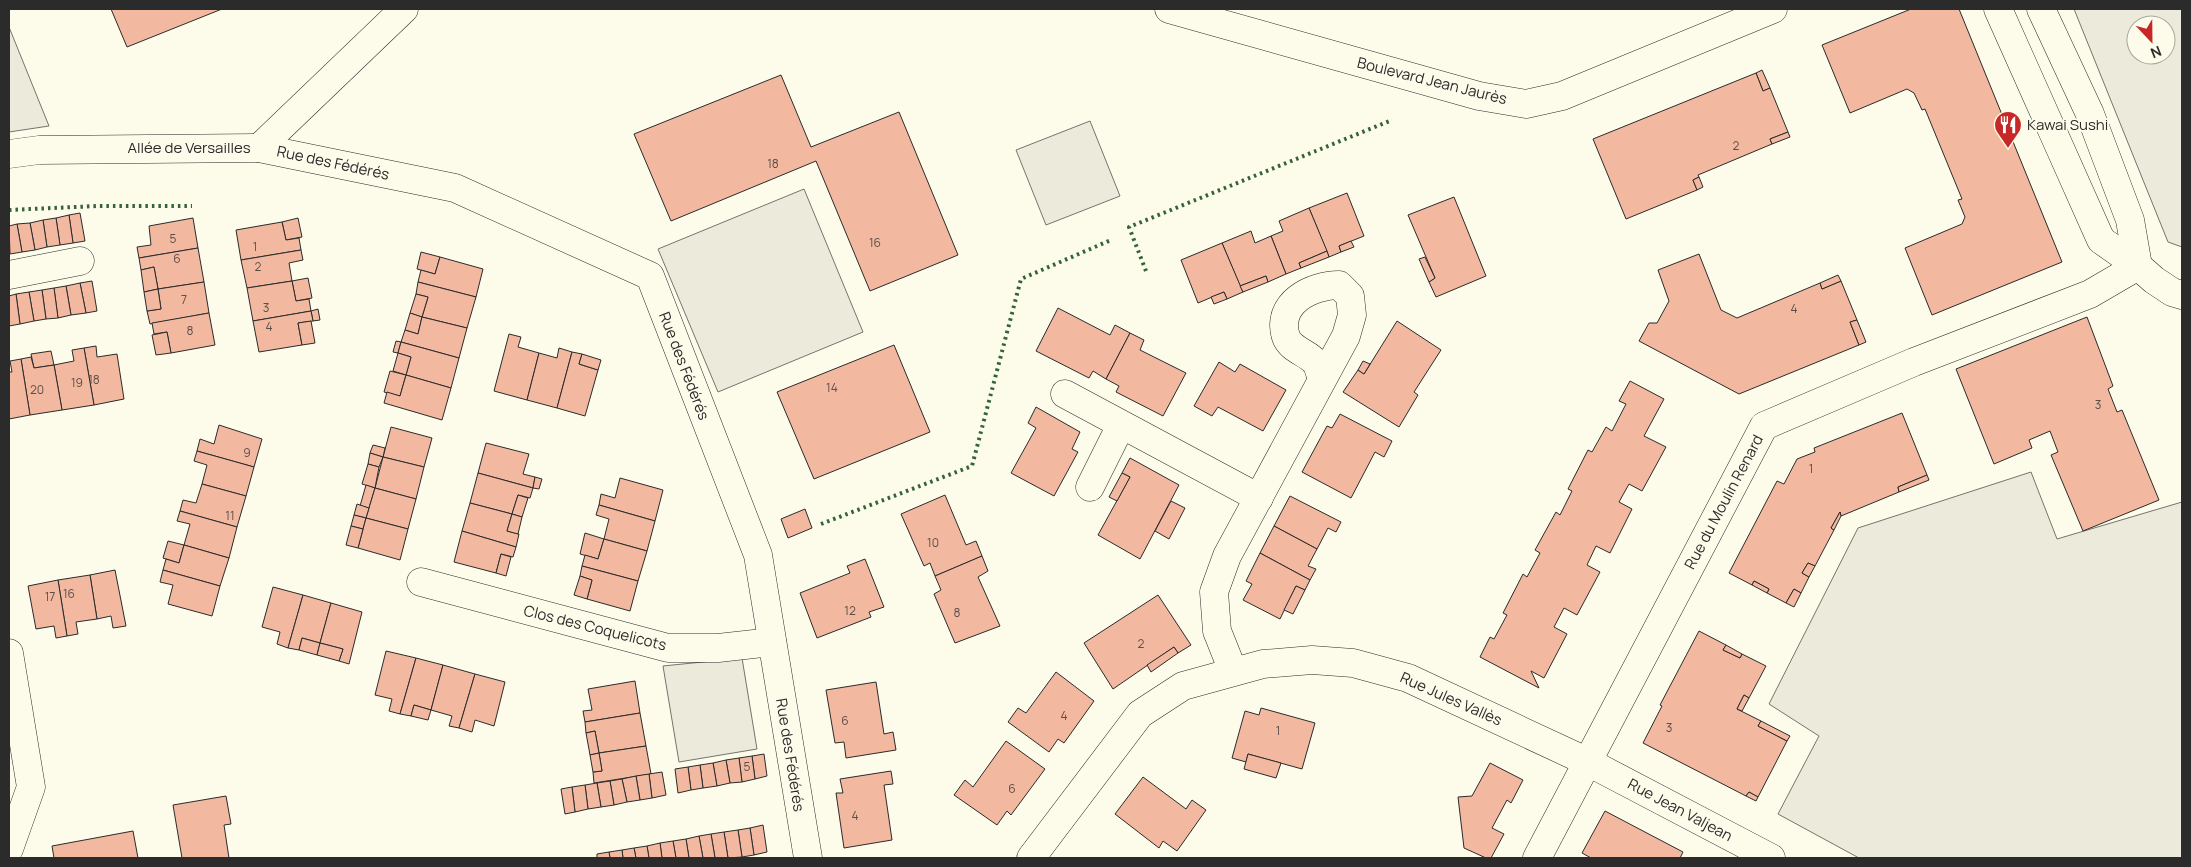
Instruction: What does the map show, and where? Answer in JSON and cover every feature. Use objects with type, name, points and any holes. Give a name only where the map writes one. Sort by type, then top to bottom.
[{"type":"street","name":"Allée de Versailles","points":[[9,154],[39,150],[259,148],[404,9]]},
{"type":"street","name":"Boulevard Jean Jaurès","points":[[1169,9],[1479,96],[1526,104],[1562,96],[1773,9]]},
{"type":"street","points":[[1998,9],[2101,240],[2138,266],[2154,280],[2172,292],[2182,295]]},
{"type":"street","points":[[2041,9],[2090,114],[2126,211],[2138,266]]},
{"type":"street","name":"Rue des Fédérés","points":[[259,148],[454,188],[650,276],[758,555],[808,858]]},
{"type":"street","points":[[9,276],[80,261]]},
{"type":"street","name":"Rue du Moulin Renard","points":[[1537,858],[1764,426],[1914,362],[2090,294],[2138,266]]},
{"type":"street","points":[[1232,671],[1217,631],[1214,592],[1227,556],[1322,380]]},
{"type":"street","points":[[1065,394],[1260,498]]},
{"type":"street","points":[[1090,487],[1121,424]]},
{"type":"street","name":"Clos des Coquelicots","points":[[421,582],[668,648],[718,648],[772,642]]},
{"type":"street","points":[[9,653],[31,787],[9,850]]},
{"type":"street","name":"Rue Jules Vallès","points":[[1031,858],[1140,714],[1183,686],[1263,664],[1312,660],[1353,664],[1408,678],[1588,762]]},
{"type":"street","name":"Rue Jean Valjean","points":[[1588,762],[1771,858]]},
{"type":"shaded area","points":[[2074,9],[2182,9],[2182,247],[2168,242]]},
{"type":"shaded area","points":[[9,27],[49,126],[9,132]]},
{"type":"shaded area","points":[[1090,121],[1120,196],[1046,225],[1016,150]]},
{"type":"shaded area","points":[[804,189],[863,332],[718,392],[658,249]]},
{"type":"shaded area","points":[[2031,472],[2057,539],[2182,502],[2182,858],[1859,858],[1778,814],[1819,736],[1769,704],[1858,528]]},
{"type":"shaded area","points":[[742,658],[757,749],[679,762],[663,666]]},
{"type":"building","points":[[111,9],[222,9],[127,47]]},
{"type":"building","points":[[1911,9],[1959,9],[2062,262],[1932,315],[1905,248],[1962,224],[1965,217],[1958,200],[1962,199],[1925,109],[1922,110],[1914,93],[1907,89],[1850,113],[1822,45]]},
{"type":"building","points":[[1762,70],[1770,88],[1763,91],[1756,73]]},
{"type":"building","points":[[1756,73],[1763,91],[1770,88],[1788,132],[1770,139],[1772,144],[1698,175],[1699,177],[1693,180],[1697,190],[1626,219],[1593,139]]},
{"type":"building","points":[[781,75],[811,147],[899,112],[958,255],[870,291],[816,161],[671,221],[634,134]]},
{"type":"building","points":[[1788,132],[1790,137],[1772,144],[1770,139]]},
{"type":"building","points":[[1699,177],[1703,187],[1697,190],[1693,180]]},
{"type":"building","points":[[1347,193],[1364,236],[1339,246],[1341,252],[1329,257],[1309,208]]},
{"type":"building","points":[[1454,197],[1486,276],[1436,297],[1429,282],[1435,278],[1408,215]]},
{"type":"building","points":[[1309,208],[1327,251],[1299,263],[1301,268],[1286,274],[1271,236],[1283,231],[1279,221]]},
{"type":"building","points":[[80,213],[85,241],[73,243],[69,215]]},
{"type":"building","points":[[69,215],[73,243],[60,245],[56,218]]},
{"type":"building","points":[[56,218],[60,245],[47,247],[43,220]]},
{"type":"building","points":[[193,218],[198,248],[139,258],[137,247],[151,245],[149,226]]},
{"type":"building","points":[[298,218],[302,237],[286,240],[282,222]]},
{"type":"building","points":[[43,220],[47,247],[35,250],[30,223]]},
{"type":"building","points":[[282,222],[286,240],[299,238],[301,250],[241,260],[236,230]]},
{"type":"building","points":[[30,223],[35,250],[22,252],[17,224]]},
{"type":"building","points":[[17,224],[22,252],[10,254],[9,226]]},
{"type":"building","points":[[1251,231],[1255,243],[1271,236],[1286,274],[1268,282],[1266,276],[1240,286],[1222,243]]},
{"type":"building","points":[[1351,241],[1354,247],[1341,252],[1339,246]]},
{"type":"building","points":[[1222,243],[1243,292],[1227,299],[1224,292],[1198,303],[1181,260]]},
{"type":"building","points":[[198,248],[204,282],[158,289],[154,267],[141,270],[139,258]]},
{"type":"building","points":[[301,250],[303,260],[289,263],[292,281],[247,288],[241,260]]},
{"type":"building","points":[[1327,251],[1329,257],[1301,268],[1299,263]]},
{"type":"building","points":[[421,252],[440,257],[435,274],[417,269]]},
{"type":"building","points":[[1699,254],[1721,310],[1737,318],[1820,283],[1822,289],[1841,281],[1857,320],[1850,322],[1859,345],[1739,394],[1639,341],[1649,323],[1657,323],[1669,301],[1658,270]]},
{"type":"building","points":[[440,257],[483,269],[476,297],[418,282],[421,270],[435,274]]},
{"type":"building","points":[[1425,257],[1435,278],[1429,282],[1419,259]]},
{"type":"building","points":[[154,267],[158,289],[144,292],[141,270]]},
{"type":"building","points":[[1838,275],[1841,281],[1822,289],[1820,283]]},
{"type":"building","points":[[1266,276],[1268,282],[1243,292],[1240,286]]},
{"type":"building","points":[[308,278],[312,298],[296,301],[292,281]]},
{"type":"building","points":[[92,281],[97,311],[86,313],[80,283]]},
{"type":"building","points":[[292,281],[296,301],[309,299],[311,311],[253,321],[247,288]]},
{"type":"building","points":[[204,282],[209,313],[150,324],[147,311],[161,309],[158,289]]},
{"type":"building","points":[[418,282],[476,297],[467,328],[422,317],[428,297],[416,294]]},
{"type":"building","points":[[80,283],[86,313],[71,315],[66,286]]},
{"type":"building","points":[[66,286],[71,315],[58,318],[54,288]]},
{"type":"building","points":[[54,288],[58,318],[46,319],[42,290]]},
{"type":"building","points":[[158,289],[161,309],[147,311],[144,292]]},
{"type":"building","points":[[42,290],[46,319],[34,321],[29,292]]},
{"type":"building","points":[[29,292],[34,321],[20,324],[16,294]]},
{"type":"building","points":[[1224,292],[1227,299],[1214,304],[1211,297]]},
{"type":"building","points":[[16,294],[20,324],[9,326],[9,296]]},
{"type":"building","points":[[416,294],[428,297],[422,317],[410,313]]},
{"type":"building","points":[[1058,308],[1110,335],[1115,325],[1130,333],[1106,379],[1093,371],[1089,378],[1036,351]]},
{"type":"building","points":[[318,309],[320,320],[313,321],[311,311]]},
{"type":"building","points":[[311,311],[313,321],[298,323],[302,345],[259,352],[253,321]]},
{"type":"building","points":[[209,313],[215,345],[171,353],[167,332],[154,334],[152,323]]},
{"type":"building","points":[[410,313],[422,317],[418,334],[405,330]]},
{"type":"building","points":[[422,317],[467,328],[459,358],[401,342],[405,330],[418,334]]},
{"type":"building","points":[[2087,317],[2113,386],[2108,389],[2117,412],[2122,410],[2159,500],[2083,531],[2051,455],[2058,452],[2050,431],[2029,440],[2032,448],[1994,464],[1956,369]]},
{"type":"building","points":[[1857,320],[1866,342],[1859,345],[1850,322]]},
{"type":"building","points":[[311,321],[315,343],[302,345],[298,323]]},
{"type":"building","points":[[1397,321],[1441,350],[1414,392],[1418,395],[1399,427],[1343,392],[1358,370],[1364,374]]},
{"type":"building","points":[[167,332],[171,353],[156,355],[152,335]]},
{"type":"building","points":[[1130,333],[1144,340],[1140,350],[1186,373],[1163,416],[1116,392],[1119,386],[1106,379]]},
{"type":"building","points":[[509,334],[521,337],[518,347],[539,353],[527,400],[494,391]]},
{"type":"building","points":[[396,341],[401,342],[398,353],[393,352]]},
{"type":"building","points":[[401,342],[459,358],[451,388],[406,375],[411,357],[398,353]]},
{"type":"building","points":[[894,345],[930,432],[814,479],[777,392]]},
{"type":"building","points":[[96,346],[97,357],[117,354],[124,399],[94,405],[84,348]]},
{"type":"building","points":[[84,348],[94,405],[62,410],[54,365],[74,361],[72,350]]},
{"type":"building","points":[[559,348],[572,352],[557,408],[527,400],[539,353],[557,358]]},
{"type":"building","points":[[51,351],[54,365],[34,368],[31,354]]},
{"type":"building","points":[[572,352],[582,354],[579,364],[598,370],[585,416],[557,408]]},
{"type":"building","points":[[398,353],[411,357],[406,375],[393,371]]},
{"type":"building","points":[[582,354],[601,360],[598,370],[579,364]]},
{"type":"building","points":[[31,357],[34,368],[54,365],[62,410],[30,415],[21,359]]},
{"type":"building","points":[[21,359],[30,415],[9,419],[9,372],[12,372],[10,361]]},
{"type":"building","points":[[1363,361],[1370,364],[1364,374],[1358,370]]},
{"type":"building","points":[[1219,362],[1235,372],[1240,364],[1286,390],[1263,431],[1218,407],[1212,416],[1194,406]]},
{"type":"building","points":[[390,371],[406,375],[400,396],[384,392]]},
{"type":"building","points":[[406,375],[451,388],[442,420],[384,403],[387,392],[400,396]]},
{"type":"building","points":[[1630,381],[1664,399],[1644,436],[1666,447],[1642,491],[1629,484],[1619,502],[1632,509],[1610,553],[1596,546],[1587,565],[1600,572],[1577,615],[1564,608],[1554,627],[1567,634],[1544,678],[1531,671],[1539,688],[1480,657],[1490,637],[1494,639],[1507,615],[1503,613],[1523,574],[1527,577],[1540,553],[1535,550],[1556,512],[1560,515],[1572,491],[1568,489],[1588,450],[1592,452],[1606,427],[1612,431],[1626,404],[1619,401]]},
{"type":"building","points":[[1036,407],[1080,432],[1072,449],[1078,452],[1054,496],[1011,473],[1036,428],[1028,423]]},
{"type":"building","points":[[1902,413],[1927,475],[1898,487],[1899,492],[1841,516],[1840,512],[1831,528],[1834,530],[1815,566],[1808,563],[1802,573],[1809,577],[1801,593],[1794,589],[1786,603],[1767,593],[1769,589],[1754,581],[1752,585],[1729,573],[1777,481],[1784,484],[1797,459],[1815,452],[1814,448]]},
{"type":"building","points":[[1340,414],[1392,441],[1384,457],[1375,452],[1351,498],[1302,472],[1327,426],[1332,428]]},
{"type":"building","points":[[219,425],[262,439],[254,467],[197,451],[200,439],[214,444]]},
{"type":"building","points":[[391,427],[432,438],[424,467],[383,457]]},
{"type":"building","points":[[486,443],[529,454],[523,474],[535,477],[533,488],[478,473]]},
{"type":"building","points":[[373,445],[385,448],[383,457],[370,453]]},
{"type":"building","points":[[197,451],[254,467],[246,496],[202,484],[207,465],[194,461]]},
{"type":"building","points":[[370,453],[383,457],[379,467],[368,464]]},
{"type":"building","points":[[383,457],[424,467],[416,499],[375,488]]},
{"type":"building","points":[[1130,458],[1179,485],[1140,559],[1098,535],[1130,477],[1122,473]]},
{"type":"building","points":[[368,464],[379,467],[375,488],[362,484]]},
{"type":"building","points":[[478,473],[533,488],[530,498],[518,495],[512,514],[470,503]]},
{"type":"building","points":[[1122,473],[1130,477],[1117,501],[1109,497]]},
{"type":"building","points":[[1927,475],[1929,480],[1899,492],[1898,487]]},
{"type":"building","points":[[535,477],[542,479],[539,489],[533,488]]},
{"type":"building","points":[[620,478],[663,490],[655,521],[599,505],[601,494],[615,498]]},
{"type":"building","points":[[202,484],[246,496],[237,527],[180,511],[183,500],[196,503]]},
{"type":"building","points":[[366,485],[375,488],[369,508],[360,506]]},
{"type":"building","points":[[375,488],[416,499],[408,529],[366,518]]},
{"type":"building","points":[[518,495],[528,498],[522,517],[512,514]]},
{"type":"building","points":[[945,495],[966,545],[976,541],[982,556],[935,576],[930,563],[924,566],[901,514]]},
{"type":"building","points":[[1290,496],[1341,522],[1336,532],[1328,528],[1317,549],[1274,526]]},
{"type":"building","points":[[1171,501],[1185,508],[1169,539],[1155,531]]},
{"type":"building","points":[[470,503],[512,514],[507,531],[519,534],[516,547],[462,531]]},
{"type":"building","points":[[357,504],[369,508],[366,518],[354,515]]},
{"type":"building","points":[[599,505],[655,521],[647,551],[604,539],[609,519],[596,515]]},
{"type":"building","points":[[805,509],[812,528],[788,538],[781,519]]},
{"type":"building","points":[[180,511],[237,527],[229,558],[184,545],[190,524],[177,521]]},
{"type":"building","points":[[1840,512],[1841,516],[1834,530],[1831,528]]},
{"type":"building","points":[[512,514],[522,517],[518,534],[507,531]]},
{"type":"building","points":[[354,515],[366,518],[363,529],[351,526]]},
{"type":"building","points":[[366,518],[408,529],[400,560],[358,548]]},
{"type":"building","points":[[351,526],[363,529],[358,548],[346,545]]},
{"type":"building","points":[[1274,526],[1317,549],[1308,566],[1316,569],[1310,580],[1260,553]]},
{"type":"building","points":[[462,531],[516,547],[513,557],[501,554],[496,573],[454,562]]},
{"type":"building","points":[[585,533],[604,539],[598,559],[580,554]]},
{"type":"building","points":[[604,539],[647,551],[638,581],[582,566],[585,555],[598,559]]},
{"type":"building","points":[[168,541],[184,545],[179,563],[163,558]]},
{"type":"building","points":[[184,545],[229,558],[220,586],[163,570],[166,559],[179,563]]},
{"type":"building","points":[[1260,553],[1310,580],[1305,590],[1296,586],[1280,619],[1243,600],[1252,584],[1246,581]]},
{"type":"building","points":[[501,554],[511,557],[506,576],[496,573]]},
{"type":"building","points":[[982,556],[988,571],[978,577],[1000,626],[955,643],[934,594],[941,590],[935,576]]},
{"type":"building","points":[[865,559],[884,607],[869,612],[871,617],[817,638],[800,593],[850,573],[847,566]]},
{"type":"building","points":[[1808,563],[1815,566],[1809,577],[1802,573]]},
{"type":"building","points":[[582,566],[638,581],[630,611],[587,599],[592,580],[580,576]]},
{"type":"building","points":[[115,570],[126,626],[113,628],[111,616],[97,619],[90,575]]},
{"type":"building","points":[[163,570],[220,586],[212,616],[168,604],[173,585],[160,582]]},
{"type":"building","points":[[90,575],[97,619],[76,622],[78,634],[67,636],[58,580]]},
{"type":"building","points":[[580,576],[592,580],[587,599],[574,595]]},
{"type":"building","points":[[58,580],[67,636],[56,638],[54,626],[36,629],[28,586]]},
{"type":"building","points":[[1754,581],[1769,589],[1767,593],[1752,585]]},
{"type":"building","points":[[1296,586],[1305,590],[1293,614],[1284,610]]},
{"type":"building","points":[[273,587],[303,595],[288,648],[277,644],[280,632],[262,627]]},
{"type":"building","points":[[1794,589],[1801,593],[1794,607],[1786,603]]},
{"type":"building","points":[[303,595],[331,603],[320,643],[302,638],[299,650],[288,648]]},
{"type":"building","points":[[1158,595],[1191,645],[1178,653],[1174,647],[1113,689],[1084,643]]},
{"type":"building","points":[[331,603],[362,612],[349,664],[339,661],[343,649],[320,643]]},
{"type":"building","points":[[1699,631],[1726,645],[1723,650],[1740,658],[1742,654],[1766,666],[1749,698],[1744,695],[1737,709],[1761,721],[1758,726],[1787,741],[1758,797],[1749,792],[1746,796],[1643,743],[1662,706],[1660,705]]},
{"type":"building","points":[[302,638],[320,643],[317,655],[299,650]]},
{"type":"building","points":[[320,643],[343,649],[339,661],[317,655]]},
{"type":"building","points":[[1726,645],[1742,654],[1740,658],[1723,650]]},
{"type":"building","points":[[1174,647],[1178,653],[1151,672],[1147,665]]},
{"type":"building","points":[[386,651],[416,658],[400,714],[389,711],[392,699],[375,695]]},
{"type":"building","points":[[416,658],[443,665],[431,710],[414,705],[411,716],[400,714]]},
{"type":"building","points":[[443,665],[475,674],[459,728],[449,726],[452,716],[431,710]]},
{"type":"building","points":[[1056,672],[1094,701],[1064,743],[1058,739],[1049,752],[1008,722],[1018,708],[1026,713]]},
{"type":"building","points":[[475,674],[505,682],[494,726],[475,720],[472,732],[459,728]]},
{"type":"building","points":[[635,681],[640,713],[585,722],[583,711],[592,710],[588,689]]},
{"type":"building","points":[[876,682],[884,734],[893,732],[896,750],[846,758],[844,742],[835,743],[826,690]]},
{"type":"building","points":[[1744,695],[1749,698],[1742,711],[1737,709]]},
{"type":"building","points":[[414,705],[431,710],[428,720],[411,716]]},
{"type":"building","points":[[1261,708],[1315,723],[1302,769],[1248,754],[1246,762],[1232,758],[1245,711],[1259,715]]},
{"type":"building","points":[[640,713],[646,746],[599,753],[595,731],[586,733],[585,722]]},
{"type":"building","points":[[1761,721],[1790,736],[1787,741],[1758,726]]},
{"type":"building","points":[[595,731],[599,753],[590,755],[586,733]]},
{"type":"building","points":[[1006,741],[1045,769],[1011,815],[1007,811],[997,825],[954,795],[965,780],[973,787]]},
{"type":"building","points":[[646,746],[651,774],[594,783],[593,772],[602,771],[599,753]]},
{"type":"building","points":[[599,753],[602,771],[593,772],[590,755]]},
{"type":"building","points":[[764,754],[767,776],[755,779],[752,756]]},
{"type":"building","points":[[1248,754],[1281,763],[1276,778],[1244,769]]},
{"type":"building","points":[[752,756],[755,779],[742,782],[739,758]]},
{"type":"building","points":[[739,758],[742,782],[730,783],[726,760]]},
{"type":"building","points":[[726,760],[730,783],[717,786],[713,763]]},
{"type":"building","points":[[713,763],[717,786],[703,788],[700,765]]},
{"type":"building","points":[[1490,763],[1523,780],[1511,803],[1507,800],[1492,828],[1504,834],[1491,858],[1486,858],[1464,848],[1458,797],[1472,796]]},
{"type":"building","points":[[700,765],[703,788],[691,790],[688,767]]},
{"type":"building","points":[[688,767],[691,790],[678,793],[675,769]]},
{"type":"building","points":[[891,771],[893,784],[884,785],[892,840],[844,848],[836,793],[843,793],[840,779]]},
{"type":"building","points":[[662,772],[666,795],[652,798],[649,774]]},
{"type":"building","points":[[649,774],[652,798],[640,800],[636,776]]},
{"type":"building","points":[[636,776],[640,800],[627,802],[622,779]]},
{"type":"building","points":[[1143,777],[1186,809],[1192,800],[1206,810],[1177,851],[1163,841],[1159,848],[1115,814]]},
{"type":"building","points":[[622,779],[627,802],[614,805],[610,781]]},
{"type":"building","points":[[610,781],[614,805],[601,807],[597,783]]},
{"type":"building","points":[[597,783],[601,807],[588,809],[585,785]]},
{"type":"building","points":[[585,785],[588,809],[575,812],[572,787]]},
{"type":"building","points":[[572,787],[575,812],[565,814],[561,789]]},
{"type":"building","points":[[1749,792],[1758,797],[1756,801],[1746,796]]},
{"type":"building","points":[[226,796],[231,824],[224,825],[229,858],[182,858],[173,805]]},
{"type":"building","points":[[1605,811],[1683,852],[1680,858],[1591,858],[1582,853]]},
{"type":"building","points":[[763,825],[767,852],[754,855],[750,828]]},
{"type":"building","points":[[750,828],[754,855],[742,857],[738,830]]},
{"type":"building","points":[[738,830],[742,857],[728,858],[724,832]]},
{"type":"building","points":[[133,831],[138,858],[54,858],[52,846]]},
{"type":"building","points":[[724,832],[728,858],[715,858],[711,834]]},
{"type":"building","points":[[711,834],[715,858],[703,858],[699,836]]},
{"type":"building","points":[[699,836],[703,858],[689,858],[686,839]]},
{"type":"building","points":[[686,839],[689,858],[676,858],[673,841]]},
{"type":"building","points":[[673,841],[676,858],[662,858],[660,843]]},
{"type":"building","points":[[660,843],[662,858],[649,858],[647,846]]},
{"type":"building","points":[[647,846],[649,858],[636,858],[634,848]]},
{"type":"building","points":[[634,848],[636,858],[623,858],[622,850]]},
{"type":"building","points":[[622,850],[623,858],[610,858],[609,852]]},
{"type":"building","points":[[609,852],[610,858],[597,858],[597,854]]},
{"type":"hedge","points":[[1146,271],[1129,227],[1392,120]]},
{"type":"hedge","points":[[9,210],[97,206],[192,206]]},
{"type":"hedge","points":[[821,524],[972,466],[1021,279],[1111,240]]},
{"type":"place","name":"Kawai Sushi","points":[[2008,149]]}]
